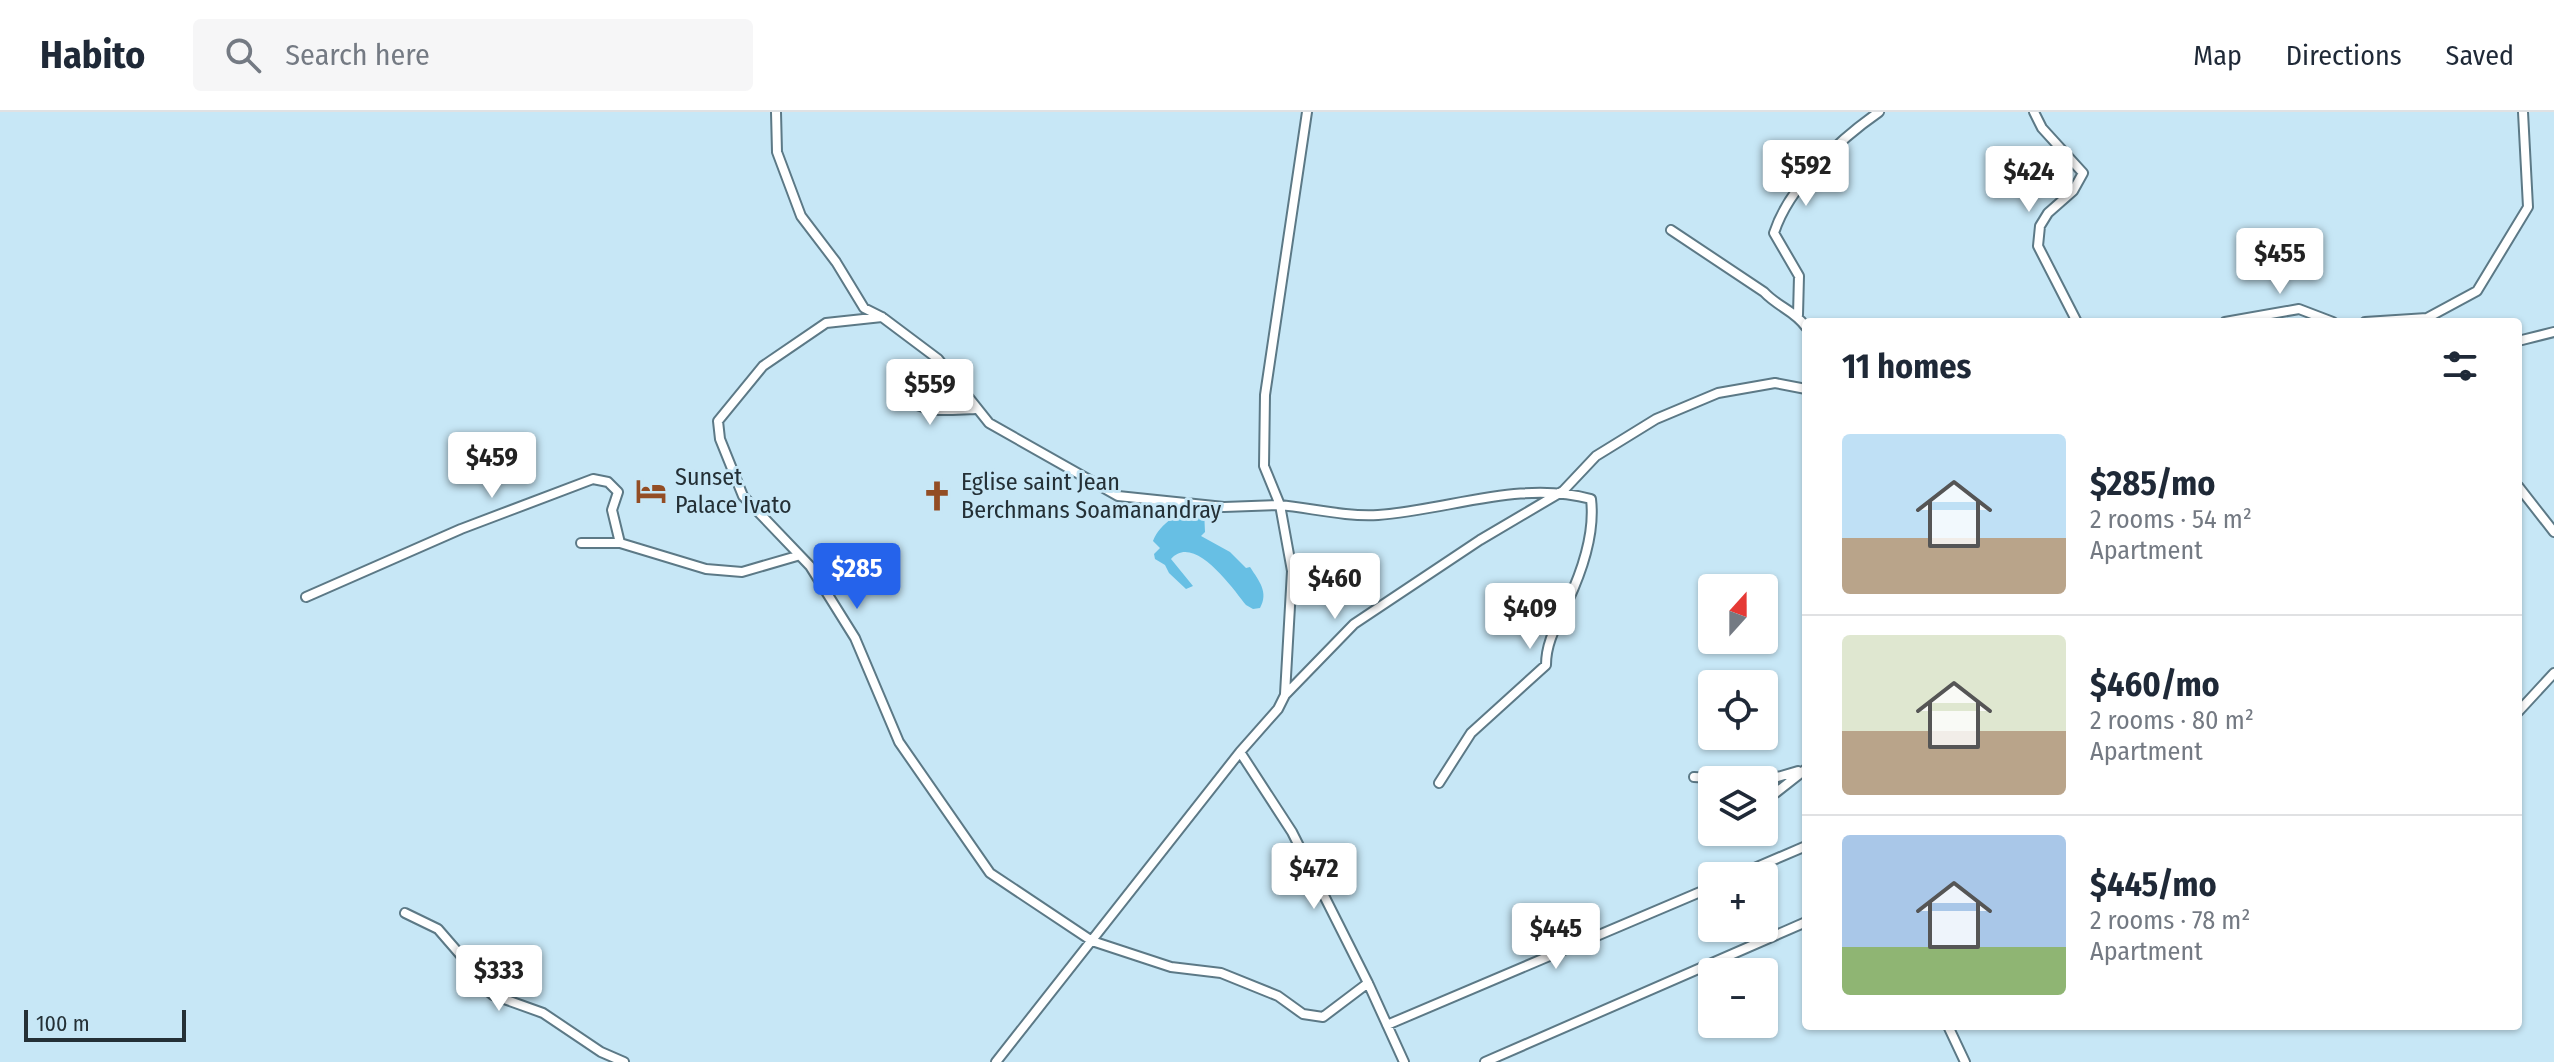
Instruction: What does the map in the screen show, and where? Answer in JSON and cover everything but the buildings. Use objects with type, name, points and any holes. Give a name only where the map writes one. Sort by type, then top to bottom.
[{"type":"street","points":[[776,112],[777,152],[801,216],[836,262],[864,308],[882,317],[938,359],[989,423],[1118,496],[1224,507],[1280,505],[1374,515],[1528,491],[1563,491],[1591,499],[1593,520],[1570,597],[1546,647],[1546,665],[1471,733],[1439,783]]},
{"type":"street","points":[[1285,695],[1292,571],[1280,505],[1264,466],[1265,395],[1307,112]]},
{"type":"street","points":[[1798,315],[1799,276],[1774,233],[1778,220],[1822,161],[1848,133],[1879,112]]},
{"type":"street","points":[[2034,112],[2042,128],[2083,173],[2073,191],[2048,213],[2040,226],[2038,246],[2075,318]]},
{"type":"street","points":[[2427,318],[2477,291],[2528,207],[2523,112]]},
{"type":"street","points":[[1671,230],[1764,292],[1775,304],[1798,315],[1802,321]]},
{"type":"street","points":[[2248,318],[2299,309],[2323,318]]},
{"type":"street","points":[[882,317],[826,323],[763,366],[718,421],[720,439],[743,496],[797,556],[810,566],[855,638],[899,742],[990,873],[1092,941],[1171,967],[1221,973],[1278,996],[1303,1014],[1323,1017],[1368,983]]},
{"type":"street","points":[[2522,340],[2554,332]]},
{"type":"street","points":[[996,1062],[1240,752],[1278,709],[1285,695],[1354,624],[1480,540],[1563,491],[1596,456],[1678,407],[1718,393],[1775,383],[1802,388]]},
{"type":"street","points":[[897,395],[919,409],[975,409]]},
{"type":"street","points":[[306,597],[461,529],[593,479],[608,482],[618,492],[612,510],[620,543]]},
{"type":"street","points":[[2522,491],[2554,532]]},
{"type":"street","points":[[581,543],[620,543],[706,569],[742,572],[797,556]]},
{"type":"street","points":[[2522,708],[2554,673]]},
{"type":"street","points":[[1240,752],[1292,832],[1404,1062]]},
{"type":"street","points":[[1778,777],[1802,770]]},
{"type":"street","points":[[1778,790],[1802,771]]},
{"type":"street","points":[[1694,777],[1698,777]]},
{"type":"street","points":[[1769,862],[1802,848]]},
{"type":"street","points":[[1387,1025],[1698,893]]},
{"type":"street","points":[[405,913],[438,929],[464,959],[478,983],[493,995],[543,1013],[601,1052],[624,1062]]},
{"type":"street","points":[[1485,1062],[1802,924]]},
{"type":"street","points":[[1950,1030],[1965,1062]]},
{"type":"shaded area","points":[[1199,508],[1204,510],[1205,532],[1201,536],[1230,552],[1246,568],[1250,567],[1257,577],[1264,597],[1260,608],[1253,609],[1246,605],[1213,566],[1202,558],[1191,553],[1180,553],[1171,559],[1193,586],[1186,589],[1165,565],[1155,559],[1154,554],[1160,548],[1153,541],[1160,529],[1178,515]]},
{"type":"place","name":"Sunset Palace Ivato","points":[[651,491]]},
{"type":"place","name":"Eglise saint Jean Berchmans Soamanandray","points":[[937,496]]}]
